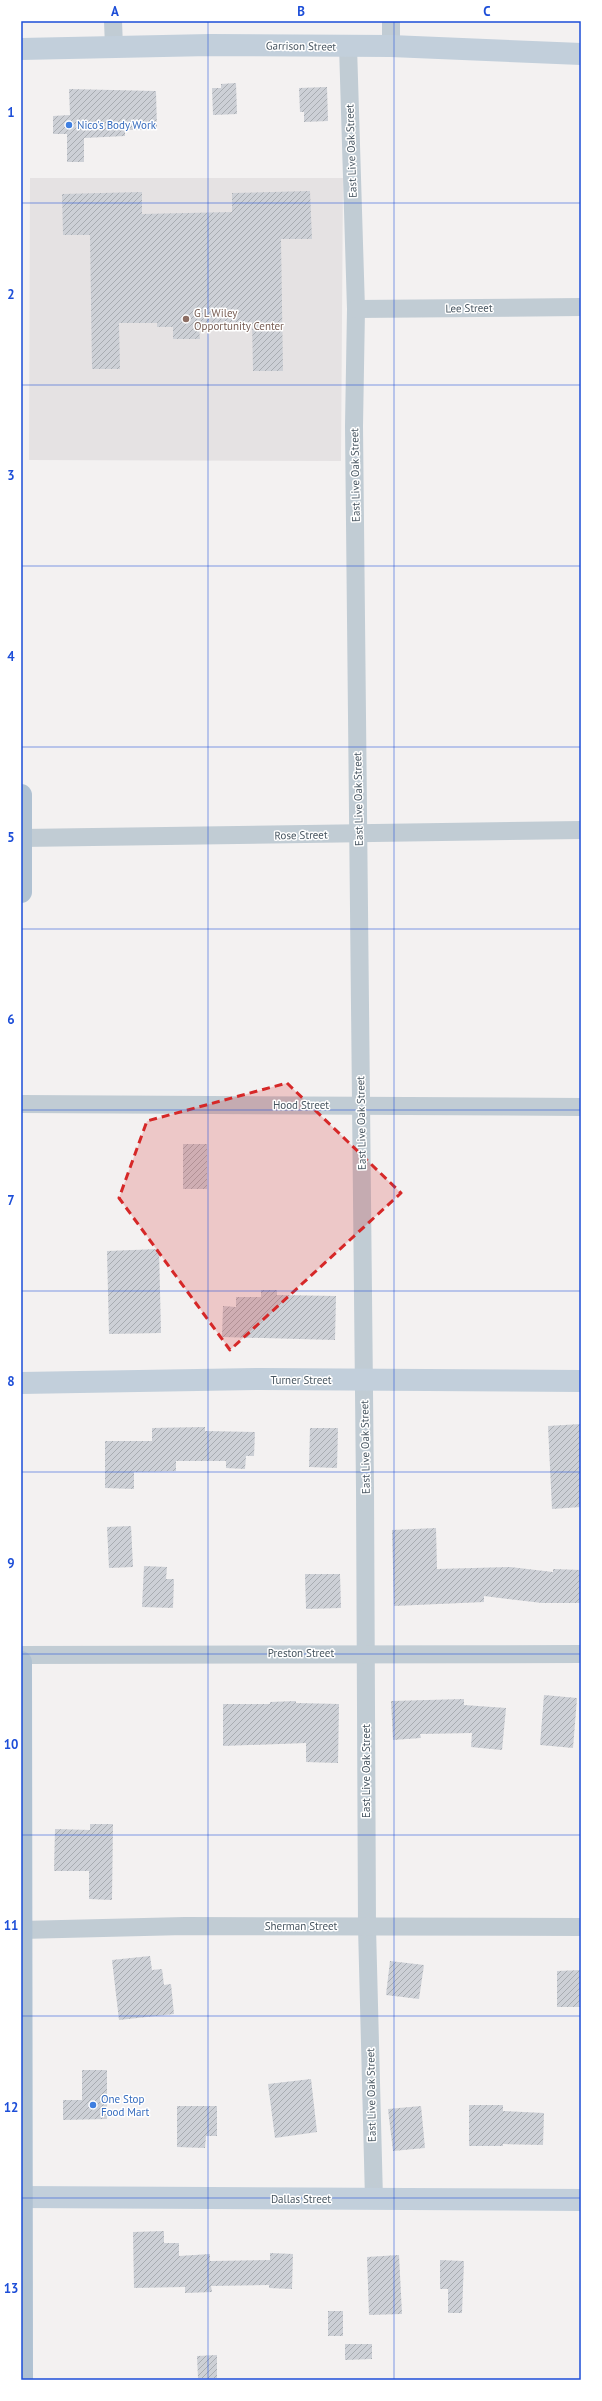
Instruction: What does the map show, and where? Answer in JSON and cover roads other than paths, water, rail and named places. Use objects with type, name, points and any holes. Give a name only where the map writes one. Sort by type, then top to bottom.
[{"type":"main road","points":[[21,795],[21,892]]},
{"type":"main road","points":[[21,1662],[22,2380]]},
{"type":"street","points":[[113,21],[114,47]]},
{"type":"street","points":[[391,21],[391,46]]},
{"type":"street","name":"East Live Oak Street","points":[[348,46],[356,309],[354,434],[364,1380],[367,1927],[374,2199]]},
{"type":"street","name":"Garrison Street","points":[[21,49],[114,47],[391,46],[581,54]]},
{"type":"street","name":"Lee Street","points":[[356,309],[581,307]]},
{"type":"street","name":"Rose Street","points":[[21,838],[358,835],[581,830]]},
{"type":"street","name":"Hood Street","points":[[21,1104],[581,1107]]},
{"type":"street","name":"Turner Street","points":[[21,1383],[364,1380],[581,1381]]},
{"type":"street","name":"Preston Street","points":[[21,1655],[366,1653],[581,1654]]},
{"type":"street","name":"Sherman Street","points":[[21,1930],[185,1926],[581,1927]]},
{"type":"street","name":"Dallas Street","points":[[22,2197],[581,2200]]},
{"type":"place","name":"Nico's Body Work","points":[[69,125]]},
{"type":"place","name":"G L Wiley Opportunity Center","points":[[186,319]]},
{"type":"place","name":"One Stop Food Mart","points":[[93,2105]]}]
